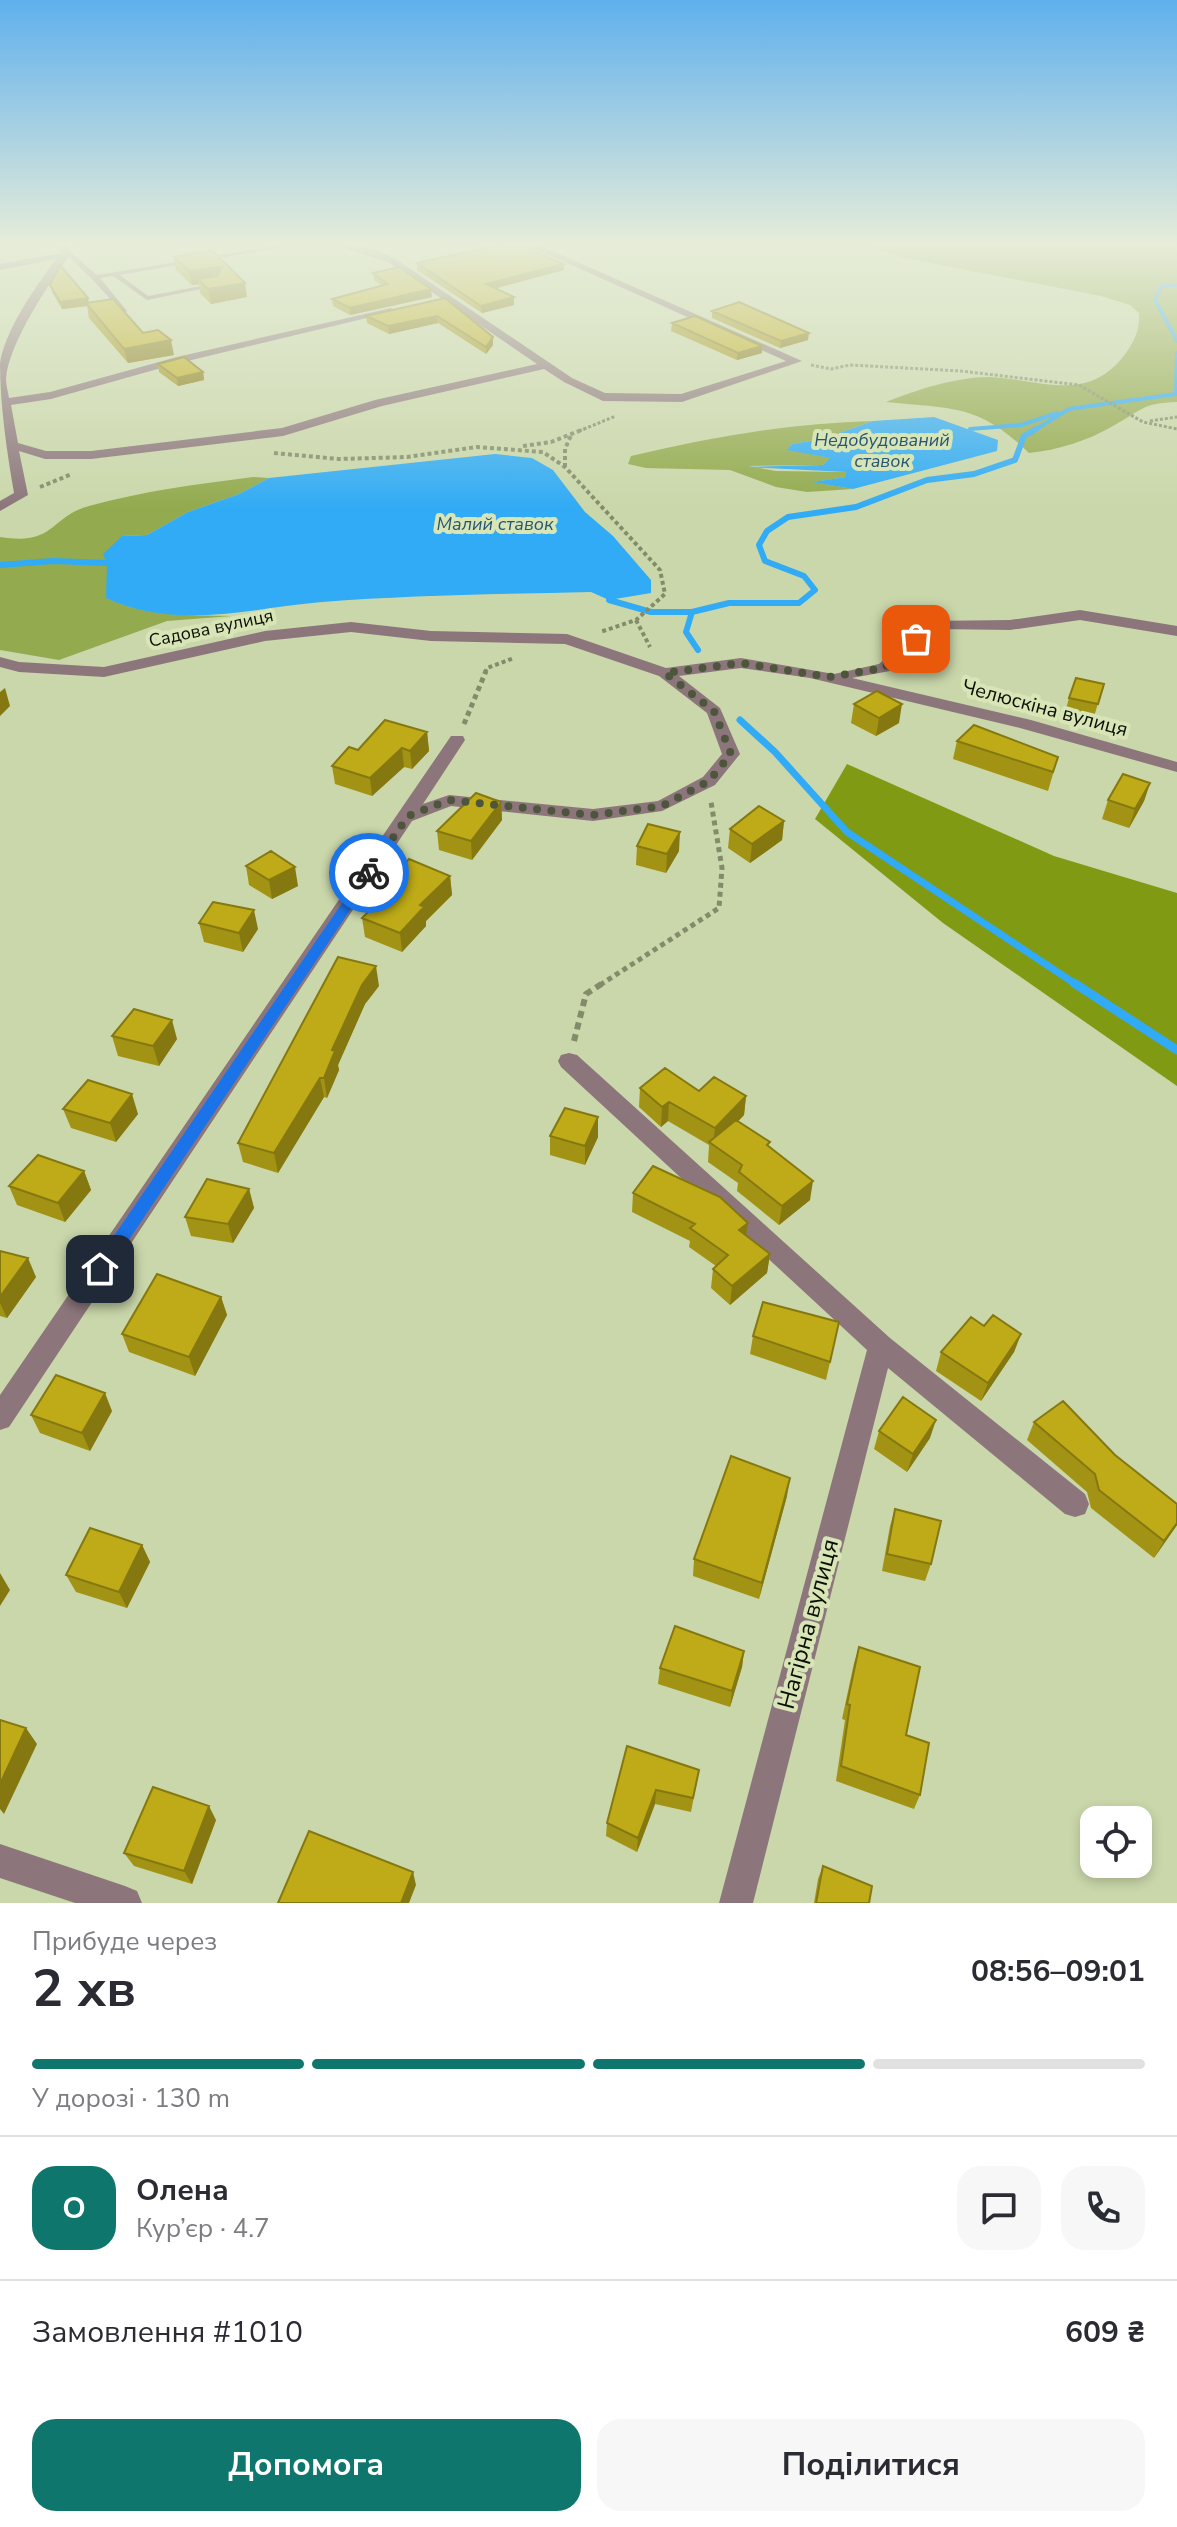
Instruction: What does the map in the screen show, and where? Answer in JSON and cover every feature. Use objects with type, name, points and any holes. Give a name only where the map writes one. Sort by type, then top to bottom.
[{"type":"street","points":[[0,507],[21,495],[0,379],[18,331]]},
{"type":"street","points":[[6,402],[51,395],[177,360],[305,331]]},
{"type":"street","points":[[495,331],[603,397],[682,398],[796,361]]},
{"type":"street","points":[[727,331],[796,361]]},
{"type":"street","points":[[12,445],[45,455],[91,455],[283,432],[379,403],[547,365]]},
{"type":"street","points":[[829,677],[884,668],[932,624],[1010,625],[1080,615],[1177,631]]},
{"type":"street","name":"Садова вулиця","points":[[0,662],[19,667],[104,672],[265,636],[351,627],[431,636],[567,639],[665,673]]},
{"type":"street","name":"Челюскіна вулиця","points":[[665,673],[741,663],[829,677],[1025,724],[1177,767]]},
{"type":"street","points":[[884,668],[900,694]]},
{"type":"street","points":[[408,816],[449,800],[593,815],[662,806],[709,781],[731,754],[720,725],[714,711],[665,673]]},
{"type":"street","points":[[0,1418],[457,740]]},
{"type":"street","points":[[569,1061],[881,1346],[1075,1504]]},
{"type":"street","name":"Нагірна вулиця","points":[[736,1903],[881,1346]]},
{"type":"street","points":[[0,1861],[125,1903]]},
{"type":"path","points":[[796,361],[831,369],[865,366],[1044,379],[1079,385],[1143,422],[1177,429]]},
{"type":"path","points":[[565,467],[565,449],[572,433],[600,417],[609,400],[603,397]]},
{"type":"path","points":[[260,451],[339,459],[407,457],[477,447],[515,447],[551,442],[622,414]]},
{"type":"path","points":[[1143,422],[1177,417]]},
{"type":"path","points":[[457,740],[487,668],[567,639],[636,620],[665,594],[660,570],[565,467],[543,452],[515,447]]},
{"type":"path","points":[[636,620],[649,647],[699,668]]},
{"type":"path","points":[[569,1061],[586,994],[719,908],[722,868],[709,781]]},
{"type":"green space","points":[[1137,331],[1177,331],[1177,402],[1149,406],[1103,431],[1051,450],[1029,453],[994,425],[963,411],[886,402],[963,379],[989,377],[1045,384],[1080,384],[1096,379],[1111,369]]},
{"type":"green space","points":[[873,421],[822,439],[792,444],[788,449],[831,458],[823,465],[748,466],[776,471],[846,472],[846,477],[814,482],[853,489],[807,492],[776,487],[730,470],[646,468],[628,464],[631,456],[721,437],[781,428]]},
{"type":"green space","points":[[253,477],[269,478],[239,494],[188,512],[147,535],[122,536],[107,563],[107,598],[152,612],[232,616],[167,621],[59,660],[0,650],[0,537],[32,538],[76,511],[109,501],[171,488]]},
{"type":"green space","points":[[847,764],[1054,856],[1177,893],[1177,1086],[943,923],[815,819]]},
{"type":"water","name":"Недобудований ставок","points":[[934,417],[998,440],[997,451],[853,489],[812,482],[846,477],[846,472],[745,467],[823,465],[830,458],[787,450],[792,444],[822,439],[873,421]]},
{"type":"water","name":"Малий ставок","points":[[495,454],[532,458],[553,470],[585,512],[613,536],[651,580],[651,593],[609,600],[591,592],[389,598],[322,602],[213,615],[159,613],[132,608],[106,598],[107,563],[103,554],[122,536],[147,535],[188,512],[239,494],[269,478]]},
{"type":"building","points":[[109,331],[159,331],[171,340],[124,349]]},
{"type":"building","points":[[460,331],[485,331],[493,337],[486,347]]},
{"type":"building","points":[[689,331],[728,331],[762,346],[738,353]]},
{"type":"building","points":[[758,331],[809,333],[781,341]]},
{"type":"building","points":[[184,357],[203,372],[177,378],[158,364]]},
{"type":"building","points":[[1076,678],[1104,684],[1098,704],[1069,698]]},
{"type":"building","points":[[877,691],[902,704],[879,718],[854,704]]},
{"type":"building","points":[[385,720],[427,732],[410,751],[402,748],[370,778],[332,766],[349,747],[358,750]]},
{"type":"building","points":[[974,725],[1058,757],[1053,772],[957,741]]},
{"type":"building","points":[[1123,774],[1150,783],[1135,809],[1108,800]]},
{"type":"building","points":[[476,793],[501,802],[471,841],[437,831]]},
{"type":"building","points":[[759,806],[784,821],[752,844],[730,829]]},
{"type":"building","points":[[648,824],[680,832],[667,854],[637,846]]},
{"type":"building","points":[[271,851],[295,867],[269,880],[246,866]]},
{"type":"building","points":[[409,859],[450,876],[420,905],[424,907],[400,933],[362,918],[399,880],[392,877]]},
{"type":"building","points":[[213,902],[254,910],[239,933],[199,923]]},
{"type":"building","points":[[338,957],[376,966],[362,985],[332,1050],[335,1051],[324,1078],[320,1078],[274,1153],[238,1143]]},
{"type":"building","points":[[134,1009],[172,1020],[153,1046],[112,1036]]},
{"type":"building","points":[[665,1068],[699,1091],[714,1077],[746,1096],[715,1128],[669,1102],[662,1107],[640,1088]]},
{"type":"building","points":[[88,1080],[132,1094],[110,1123],[63,1109]]},
{"type":"building","points":[[565,1108],[598,1117],[585,1146],[550,1136]]},
{"type":"building","points":[[736,1120],[770,1142],[767,1145],[813,1181],[782,1206],[739,1172],[742,1165],[709,1142]]},
{"type":"building","points":[[38,1155],[84,1171],[58,1203],[9,1186]]},
{"type":"building","points":[[653,1166],[720,1197],[748,1223],[739,1230],[770,1254],[732,1286],[713,1269],[728,1255],[690,1228],[695,1224],[633,1193]]},
{"type":"building","points":[[207,1179],[249,1189],[228,1224],[185,1217]]},
{"type":"building","points":[[0,1251],[28,1258],[0,1297]]},
{"type":"building","points":[[157,1274],[221,1297],[189,1357],[122,1334]]},
{"type":"building","points":[[763,1302],[839,1322],[830,1362],[753,1336]]},
{"type":"building","points":[[993,1315],[1021,1334],[988,1383],[941,1352],[971,1317],[984,1326]]},
{"type":"building","points":[[56,1375],[105,1393],[82,1433],[31,1415]]},
{"type":"building","points":[[903,1397],[936,1420],[913,1454],[879,1431]]},
{"type":"building","points":[[1063,1401],[1115,1455],[1177,1504],[1177,1523],[1164,1541],[1099,1490],[1095,1474],[1034,1422]]},
{"type":"building","points":[[731,1456],[790,1478],[762,1583],[694,1559]]},
{"type":"building","points":[[895,1509],[941,1521],[931,1564],[887,1554]]},
{"type":"building","points":[[90,1528],[142,1545],[119,1592],[66,1575]]},
{"type":"building","points":[[675,1626],[744,1651],[732,1691],[660,1668]]},
{"type":"building","points":[[859,1647],[920,1667],[906,1735],[929,1743],[920,1795],[841,1766],[850,1705],[847,1704]]},
{"type":"building","points":[[0,1720],[26,1728],[0,1784]]},
{"type":"building","points":[[627,1746],[699,1770],[693,1798],[656,1790],[638,1838],[607,1823]]},
{"type":"building","points":[[153,1787],[209,1806],[184,1871],[124,1853]]},
{"type":"building","points":[[309,1831],[413,1872],[401,1903],[278,1903]]},
{"type":"building","points":[[823,1866],[872,1886],[869,1903],[816,1903]]},
{"type":"waterway","points":[[1172,331],[1177,341]]},
{"type":"waterway","points":[[1033,431],[1069,409],[1176,394],[1177,353]]},
{"type":"waterway","points":[[970,429],[1021,425],[1057,413]]},
{"type":"waterway","points":[[692,612],[729,603],[799,603],[815,590],[804,576],[765,561],[759,545],[767,531],[788,517],[856,507],[927,480],[974,474],[1015,460],[1024,436],[1036,429]]},
{"type":"waterway","points":[[0,565],[53,561],[107,563]]},
{"type":"waterway","points":[[609,600],[651,612],[692,612]]},
{"type":"waterway","points":[[692,612],[686,632],[698,650]]},
{"type":"waterway","points":[[740,720],[775,752],[847,832],[1077,985]]},
{"type":"waterway","points":[[1074,983],[1177,1050]]},
{"type":"way so far","points":[[369,873],[408,816],[449,800],[593,815],[662,806],[709,781],[731,754],[714,711],[665,673],[741,663],[829,677],[884,668],[916,639]]},
{"type":"route","points":[[100,1269],[369,873]]}]
